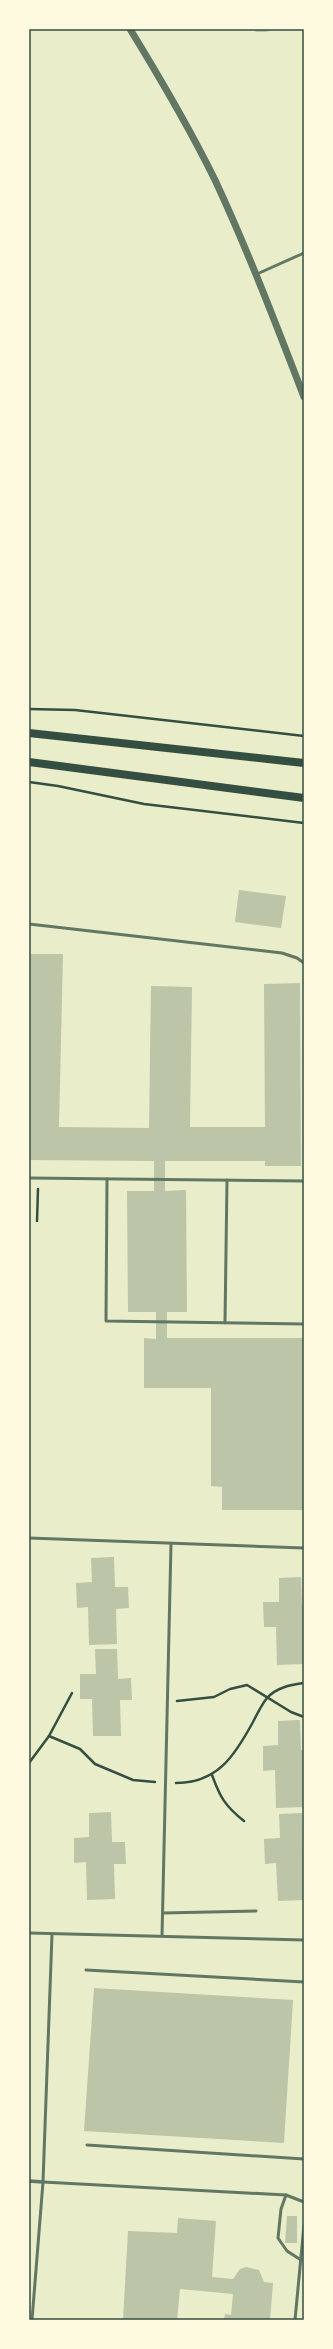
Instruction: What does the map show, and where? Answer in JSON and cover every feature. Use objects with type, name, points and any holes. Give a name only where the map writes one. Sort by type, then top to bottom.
[{"type":"main road","points":[[29,733],[304,762]]},
{"type":"main road","points":[[29,762],[304,798]]},
{"type":"street","points":[[130,29],[151,63],[214,180],[256,275],[304,397]]},
{"type":"street","points":[[29,2181],[43,2182]]},
{"type":"lane","points":[[256,275],[304,252]]},
{"type":"lane","points":[[29,924],[282,953],[298,958],[304,963]]},
{"type":"lane","points":[[29,1178],[304,1181]]},
{"type":"lane","points":[[107,1179],[106,1321],[304,1324]]},
{"type":"lane","points":[[225,1323],[226,1180]]},
{"type":"lane","points":[[226,1254],[231,1254]]},
{"type":"lane","points":[[29,1538],[304,1548]]},
{"type":"lane","points":[[162,1936],[171,1544]]},
{"type":"lane","points":[[163,1913],[256,1911]]},
{"type":"lane","points":[[29,1933],[304,1940]]},
{"type":"lane","points":[[32,2320],[43,2182],[52,1934]]},
{"type":"lane","points":[[86,1970],[304,1982]]},
{"type":"lane","points":[[87,2145],[304,2159]]},
{"type":"lane","points":[[43,2182],[286,2195],[304,2202]]},
{"type":"lane","points":[[286,2195],[281,2209],[278,2238],[287,2250],[301,2260]]},
{"type":"lane","points":[[295,2320],[304,2225]]},
{"type":"path","points":[[29,709],[75,710],[304,736]]},
{"type":"path","points":[[29,782],[58,786],[144,804],[304,823]]},
{"type":"path","points":[[37,1221],[38,1178]]},
{"type":"path","points":[[49,1736],[80,1748],[95,1764],[133,1780],[165,1783],[190,1783],[212,1775],[228,1762],[242,1743],[268,1697],[283,1687],[304,1683]]},
{"type":"path","points":[[167,1701],[193,1701],[214,1697],[230,1689],[247,1685],[291,1712],[304,1716]]},
{"type":"path","points":[[29,1763],[49,1736],[72,1693]]},
{"type":"path","points":[[212,1775],[220,1797],[228,1808],[244,1820]]},
{"type":"building","points":[[253,29],[275,29],[266,32],[256,32]]},
{"type":"building","points":[[239,890],[286,896],[281,928],[235,922]]},
{"type":"building","points":[[29,954],[63,954],[59,1127],[149,1128],[151,986],[192,987],[190,1127],[265,1127],[264,984],[300,983],[301,1166],[265,1166],[265,1161],[165,1161],[165,1191],[186,1190],[187,1312],[167,1312],[167,1338],[304,1338],[304,1510],[222,1510],[222,1487],[211,1486],[211,1388],[144,1388],[144,1338],[156,1339],[156,1312],[128,1312],[127,1191],[154,1191],[154,1161],[29,1160]]},
{"type":"building","points":[[114,1557],[115,1587],[128,1587],[129,1608],[116,1609],[117,1644],[89,1645],[88,1607],[77,1608],[76,1583],[92,1582],[91,1558]]},
{"type":"building","points":[[301,1577],[302,1607],[304,1607],[304,1664],[277,1665],[276,1627],[264,1627],[263,1602],[279,1602],[279,1578]]},
{"type":"building","points":[[95,1649],[117,1649],[118,1679],[131,1678],[132,1700],[120,1700],[121,1736],[93,1736],[92,1699],[80,1699],[80,1674],[96,1674]]},
{"type":"building","points":[[300,1720],[301,1750],[304,1750],[304,1807],[276,1808],[275,1770],[263,1771],[263,1746],[278,1745],[278,1721]]},
{"type":"building","points":[[111,1812],[112,1842],[125,1842],[126,1864],[114,1864],[115,1899],[87,1900],[86,1862],[74,1863],[74,1838],[89,1837],[89,1813]]},
{"type":"building","points":[[302,1813],[304,1900],[278,1901],[276,1863],[265,1864],[264,1839],[280,1838],[279,1814]]},
{"type":"building","points":[[94,1988],[293,2000],[284,2143],[84,2131]]},
{"type":"building","points":[[287,2216],[297,2216],[297,2243],[285,2243]]},
{"type":"building","points":[[178,2218],[216,2221],[212,2277],[233,2279],[240,2269],[246,2267],[259,2270],[264,2282],[273,2283],[270,2320],[224,2320],[225,2314],[231,2315],[233,2294],[180,2289],[177,2320],[123,2320],[128,2231],[177,2233]]}]
